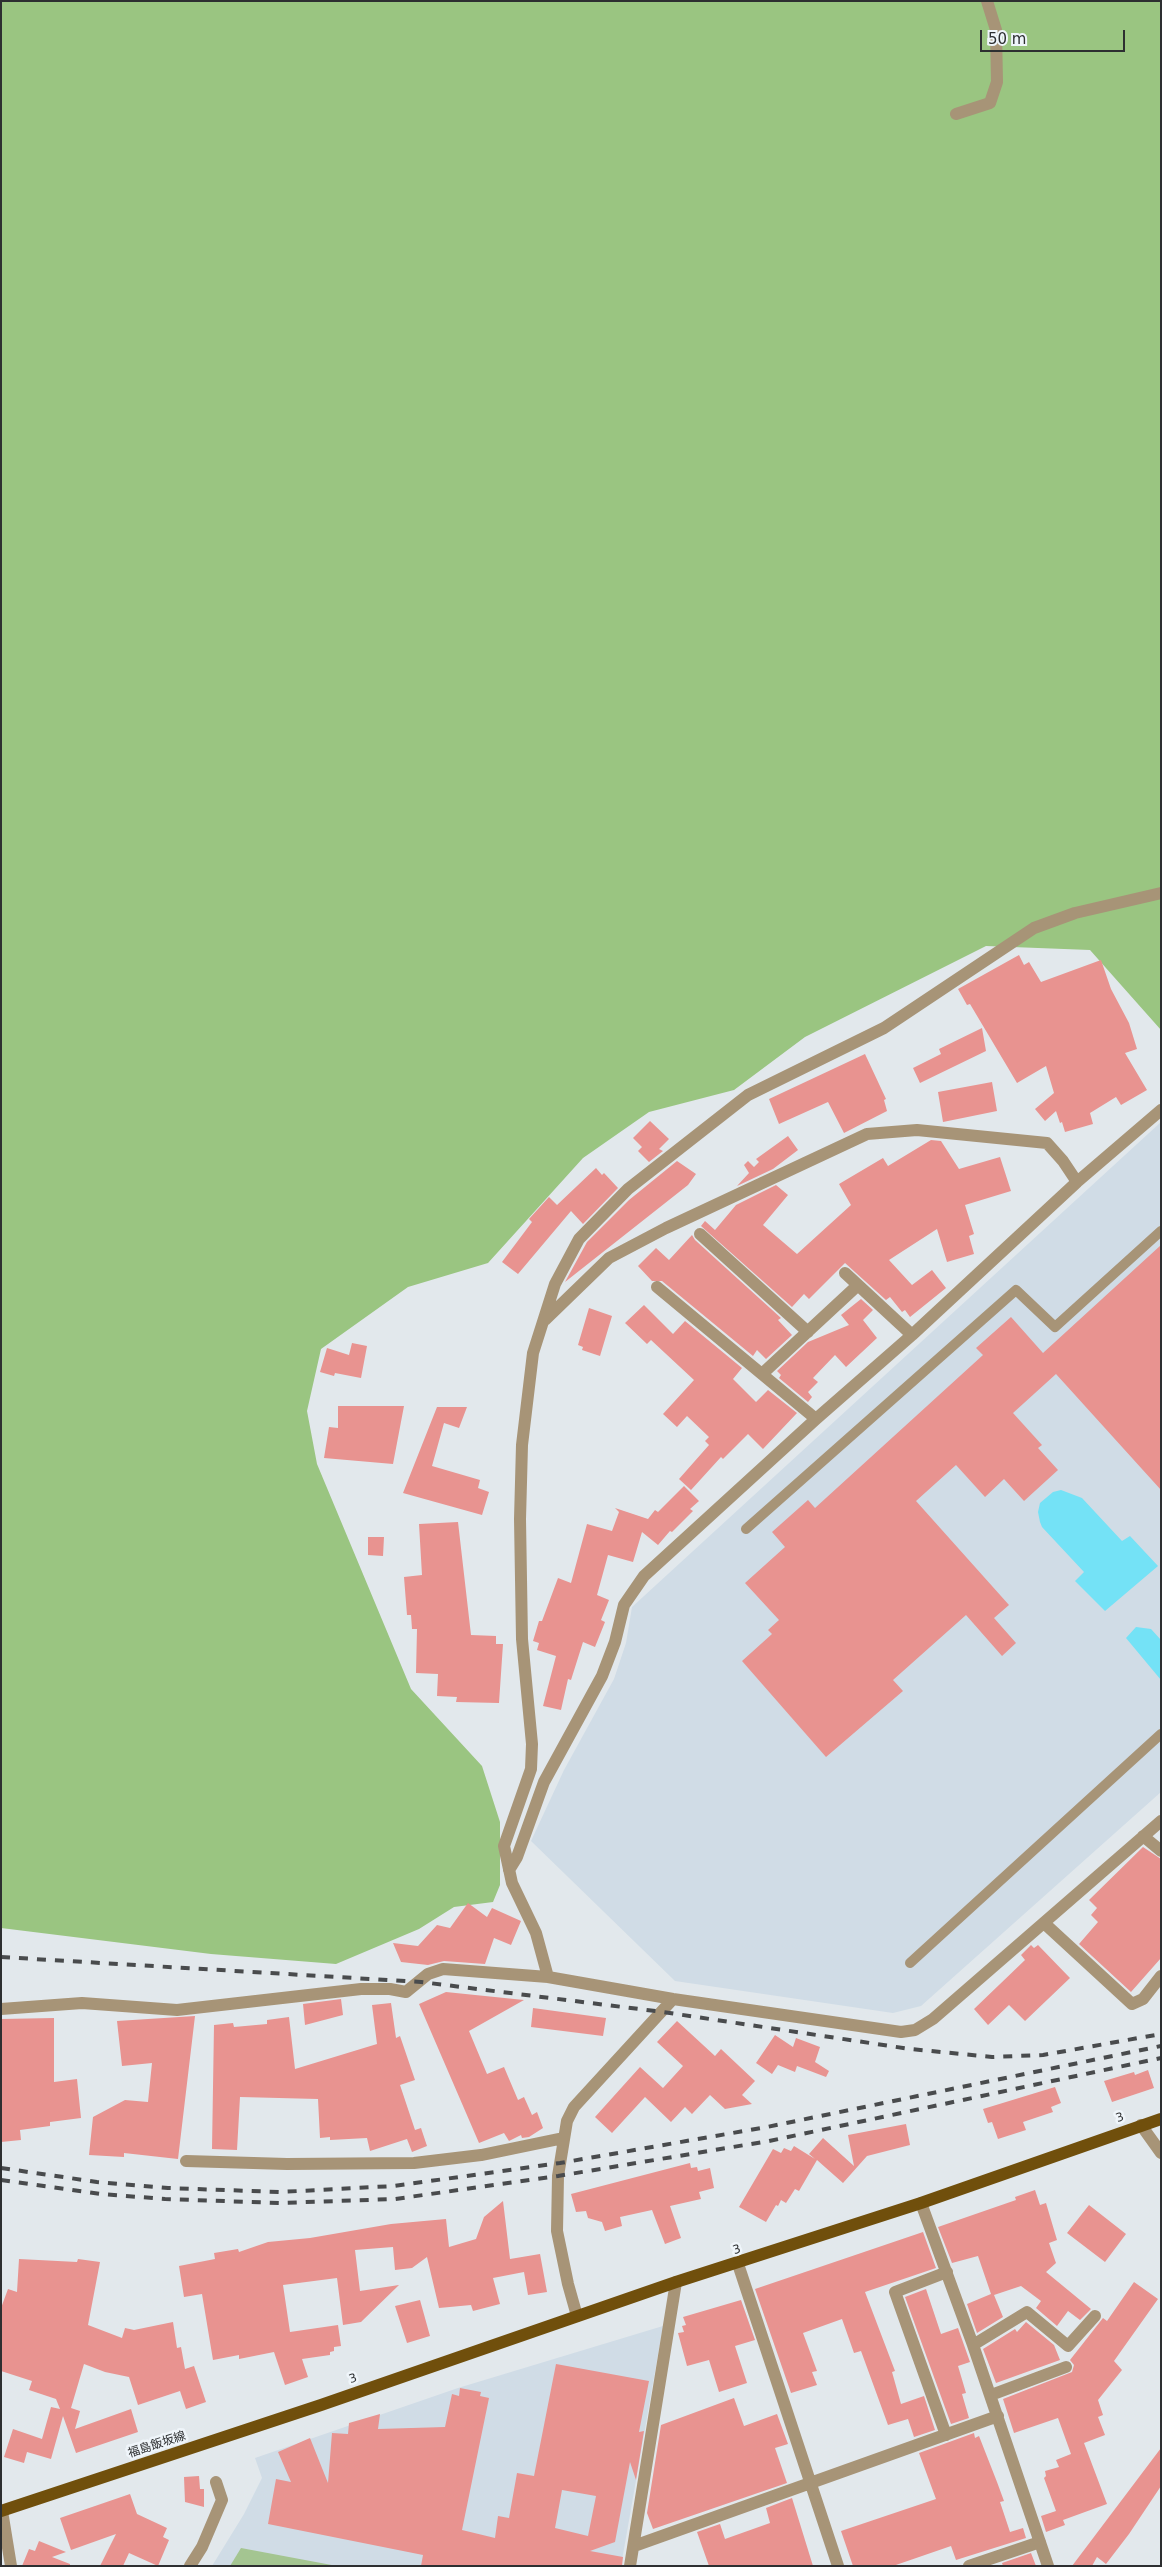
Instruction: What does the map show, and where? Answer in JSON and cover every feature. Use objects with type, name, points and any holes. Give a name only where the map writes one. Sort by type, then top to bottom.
[{"type":"main road","name":"3","points":[[322,2405],[676,2282],[738,2264],[921,2203],[1161,2119]]},
{"type":"main road","name":"福島飯坂線","points":[[2,2511],[322,2405]]},
{"type":"street","points":[[956,114],[990,103],[997,82],[996,30],[987,1]]},
{"type":"street","points":[[548,1977],[536,1933],[512,1883],[504,1846],[530,1769],[532,1744],[522,1639],[520,1519],[522,1445],[533,1353],[555,1284],[579,1239],[628,1189],[748,1094],[884,1028],[1034,928],[1075,913],[1161,893]]},
{"type":"street","points":[[509,1870],[517,1857],[544,1782],[602,1676],[616,1642],[624,1605],[644,1576],[816,1418],[912,1335],[1077,1182],[1161,1110]]},
{"type":"street","points":[[543,1322],[610,1258],[666,1228],[867,1134],[917,1130],[1047,1143],[1063,1161],[1077,1182]]},
{"type":"street","points":[[700,1234],[808,1332]]},
{"type":"street","points":[[845,1273],[912,1335]]},
{"type":"street","points":[[762,1374],[858,1285]]},
{"type":"street","points":[[658,1287],[816,1418]]},
{"type":"street","points":[[1,2010],[82,2003],[177,2010],[361,1989],[390,1989],[406,1992],[428,1974],[442,1969],[548,1977],[673,1999],[901,2032],[916,2030],[933,2019],[1161,1820]]},
{"type":"street","points":[[1143,1836],[1161,1851]]},
{"type":"street","points":[[1044,1923],[1132,2004],[1143,1999],[1161,1976]]},
{"type":"street","points":[[577,2316],[568,2284],[558,2231],[557,2195],[563,2138],[567,2121],[574,2108],[673,1999]]},
{"type":"street","points":[[1140,2125],[1161,2153]]},
{"type":"street","points":[[186,2161],[287,2164],[414,2162],[481,2155],[563,2138]]},
{"type":"street","points":[[921,2203],[991,2395],[1048,2566]]},
{"type":"street","points":[[738,2264],[838,2566]]},
{"type":"street","points":[[946,2435],[895,2292],[947,2272]]},
{"type":"street","points":[[630,2566],[676,2282]]},
{"type":"street","points":[[973,2345],[1027,2312],[1068,2346],[1096,2316]]},
{"type":"street","points":[[991,2395],[1066,2367]]},
{"type":"street","points":[[634,2546],[998,2416]]},
{"type":"street","points":[[190,2566],[202,2547],[222,2500],[216,2482]]},
{"type":"street","points":[[2,2511],[11,2566]]},
{"type":"street","points":[[969,2566],[1040,2542]]},
{"type":"lane","points":[[746,1529],[1016,1290],[1055,1327],[1161,1231]]},
{"type":"lane","points":[[910,1963],[1161,1734]]},
{"type":"shaded area","points":[[1161,1122],[1161,1792],[921,2006],[893,2013],[675,1981],[531,1841],[564,1770],[614,1679],[626,1643],[632,1607]]},
{"type":"shaded area","points":[[663,2326],[621,2566],[212,2566],[244,2514],[262,2478],[255,2458],[458,2388]]},
{"type":"green space","points":[[1,1],[1161,1],[1161,1030],[1090,950],[986,946],[805,1037],[734,1090],[649,1112],[583,1158],[488,1263],[408,1287],[321,1349],[307,1411],[317,1464],[411,1689],[482,1766],[500,1822],[500,1885],[493,1902],[454,1907],[419,1929],[336,1964],[211,1954],[1,1928]]},
{"type":"green space","points":[[241,2548],[337,2566],[230,2566]]},
{"type":"water","points":[[1061,1490],[1082,1498],[1122,1541],[1130,1536],[1158,1566],[1105,1611],[1075,1581],[1084,1572],[1042,1527],[1040,1522],[1038,1512],[1040,1503],[1053,1492]]},
{"type":"water","points":[[1136,1627],[1151,1629],[1161,1640],[1161,1680],[1126,1638]]},
{"type":"building","points":[[1019,955],[1024,965],[1029,962],[1041,982],[1101,960],[1111,989],[1129,1023],[1137,1049],[1125,1053],[1147,1090],[1121,1105],[1116,1097],[1090,1113],[1093,1124],[1065,1132],[1056,1111],[1045,1121],[1035,1109],[1054,1093],[1046,1066],[1017,1083],[970,1004],[967,1005],[958,989]]},
{"type":"building","points":[[982,1028],[986,1051],[920,1083],[913,1068],[941,1054],[939,1049]]},
{"type":"building","points":[[865,1054],[886,1099],[884,1100],[887,1111],[844,1133],[828,1102],[779,1124],[769,1099]]},
{"type":"building","points":[[992,1082],[997,1111],[943,1122],[938,1092]]},
{"type":"building","points":[[650,1121],[669,1139],[659,1149],[663,1151],[649,1162],[638,1151],[642,1147],[633,1138]]},
{"type":"building","points":[[788,1136],[798,1150],[773,1169],[737,1186],[749,1173],[744,1165],[748,1161],[754,1167],[759,1162],[756,1159]]},
{"type":"building","points":[[931,1140],[941,1141],[959,1169],[1000,1157],[1011,1191],[965,1205],[974,1234],[969,1236],[974,1254],[947,1262],[937,1229],[889,1260],[912,1285],[932,1270],[946,1288],[910,1317],[905,1310],[902,1312],[890,1297],[886,1300],[845,1263],[809,1299],[804,1294],[792,1307],[701,1226],[705,1221],[715,1230],[736,1205],[776,1185],[788,1195],[763,1225],[797,1254],[851,1205],[839,1184],[883,1158],[888,1166]]},
{"type":"building","points":[[677,1161],[696,1174],[688,1185],[565,1282],[587,1242],[629,1200]]},
{"type":"building","points":[[596,1168],[602,1175],[604,1173],[618,1188],[583,1224],[571,1211],[518,1274],[502,1262],[532,1222],[529,1219],[549,1197],[557,1205]]},
{"type":"building","points":[[692,1235],[695,1240],[781,1318],[778,1320],[792,1335],[766,1359],[757,1350],[753,1356],[662,1281],[652,1281],[638,1266],[656,1248],[669,1260]]},
{"type":"building","points":[[1161,1245],[1161,1490],[1056,1374],[1013,1413],[1042,1445],[1038,1448],[1058,1470],[1024,1501],[1004,1479],[985,1497],[956,1465],[916,1501],[1009,1605],[994,1618],[1016,1643],[1002,1656],[966,1615],[893,1680],[903,1691],[826,1757],[742,1661],[772,1634],[768,1630],[779,1620],[745,1583],[785,1547],[772,1532],[808,1500],[815,1508],[983,1355],[976,1348],[1011,1317],[1043,1353]]},
{"type":"building","points":[[861,1299],[873,1310],[863,1320],[877,1338],[846,1367],[835,1355],[813,1378],[818,1382],[808,1392],[812,1397],[808,1402],[779,1378],[781,1375],[777,1371],[808,1342],[849,1325],[841,1315]]},
{"type":"building","points":[[644,1305],[673,1334],[685,1321],[742,1368],[733,1379],[756,1402],[768,1390],[797,1413],[763,1449],[748,1434],[723,1459],[721,1457],[691,1490],[679,1479],[709,1445],[705,1441],[709,1437],[687,1416],[677,1427],[663,1414],[694,1380],[651,1340],[647,1344],[625,1323]]},
{"type":"building","points":[[589,1308],[612,1316],[600,1356],[582,1350],[583,1347],[578,1345]]},
{"type":"building","points":[[352,1343],[367,1346],[361,1378],[335,1373],[334,1376],[320,1372],[327,1348],[349,1355]]},
{"type":"building","points":[[338,1406],[404,1406],[393,1464],[324,1458],[329,1427],[338,1428]]},
{"type":"building","points":[[437,1407],[467,1407],[459,1428],[444,1423],[432,1466],[480,1480],[478,1488],[489,1492],[482,1515],[403,1493]]},
{"type":"building","points":[[684,1486],[699,1501],[690,1509],[693,1511],[672,1532],[670,1531],[658,1545],[642,1532],[633,1562],[608,1555],[597,1595],[609,1600],[601,1620],[605,1622],[595,1647],[583,1642],[571,1680],[568,1679],[561,1710],[543,1706],[556,1656],[537,1650],[539,1643],[533,1641],[539,1621],[542,1621],[558,1578],[571,1583],[587,1524],[612,1531],[619,1512],[615,1508],[648,1519],[655,1510],[658,1512]]},
{"type":"building","points":[[458,1522],[471,1635],[496,1636],[496,1644],[503,1644],[499,1703],[456,1702],[457,1697],[437,1696],[438,1674],[416,1673],[417,1629],[412,1629],[411,1615],[407,1615],[404,1577],[422,1575],[419,1524]]},
{"type":"building","points":[[368,1537],[384,1537],[383,1556],[368,1555]]},
{"type":"building","points":[[1143,1847],[1161,1859],[1161,1958],[1131,1992],[1079,1944],[1098,1922],[1091,1915],[1097,1908],[1089,1900]]},
{"type":"building","points":[[468,1903],[487,1917],[492,1908],[521,1921],[511,1945],[494,1938],[485,1964],[444,1961],[428,1965],[401,1962],[393,1943],[418,1946],[437,1925],[450,1928]]},
{"type":"building","points":[[1031,1945],[1034,1948],[1038,1945],[1070,1978],[1025,2021],[1009,2005],[988,2025],[974,2009],[1025,1960],[1021,1955]]},
{"type":"building","points":[[446,1992],[524,2000],[469,2031],[487,2074],[504,2067],[518,2100],[524,2097],[532,2115],[537,2112],[543,2128],[529,2137],[522,2138],[521,2135],[509,2141],[504,2133],[479,2143],[419,2004]]},
{"type":"building","points":[[341,1999],[343,2015],[305,2025],[303,2004]]},
{"type":"building","points":[[391,2003],[396,2038],[400,2036],[415,2080],[400,2085],[415,2130],[421,2128],[427,2146],[412,2152],[407,2139],[370,2151],[367,2138],[330,2140],[330,2137],[320,2138],[318,2099],[240,2097],[237,2150],[212,2149],[214,2025],[233,2023],[234,2027],[267,2024],[267,2020],[289,2017],[295,2069],[377,2044],[372,2005]]},
{"type":"building","points":[[533,2008],[606,2018],[603,2036],[531,2027]]},
{"type":"building","points":[[195,2016],[178,2159],[124,2153],[124,2157],[89,2155],[93,2117],[125,2100],[148,2102],[152,2063],[122,2066],[117,2021]]},
{"type":"building","points":[[54,2018],[54,2082],[77,2079],[81,2118],[50,2122],[50,2126],[20,2130],[21,2140],[1,2142],[1,2019]]},
{"type":"building","points":[[677,2021],[715,2056],[721,2049],[755,2081],[742,2095],[752,2104],[725,2109],[710,2095],[692,2114],[685,2107],[671,2122],[645,2097],[612,2133],[595,2117],[640,2067],[663,2088],[683,2066],[657,2042]]},
{"type":"building","points":[[775,2035],[793,2047],[796,2038],[820,2047],[815,2062],[829,2071],[826,2077],[797,2066],[795,2072],[778,2065],[772,2074],[756,2063]]},
{"type":"building","points":[[1148,2070],[1154,2088],[1112,2102],[1104,2081],[1134,2072],[1135,2075]]},
{"type":"building","points":[[1055,2087],[1061,2103],[1051,2107],[1053,2112],[1023,2122],[1026,2130],[998,2139],[992,2122],[988,2123],[983,2109]]},
{"type":"building","points":[[906,2124],[910,2145],[867,2156],[843,2183],[817,2160],[799,2191],[795,2189],[786,2203],[781,2200],[766,2222],[739,2207],[773,2149],[781,2153],[784,2148],[791,2151],[794,2146],[815,2159],[809,2154],[823,2138],[854,2166],[848,2135]]},
{"type":"building","points":[[690,2163],[691,2168],[697,2167],[698,2171],[710,2168],[714,2188],[699,2192],[701,2199],[670,2206],[681,2238],[665,2244],[652,2210],[620,2217],[622,2226],[605,2231],[602,2222],[588,2218],[586,2211],[576,2212],[571,2194]]},
{"type":"building","points":[[1035,2190],[1040,2205],[1046,2203],[1057,2240],[1049,2243],[1056,2263],[1046,2272],[1091,2309],[1080,2320],[1068,2311],[1057,2326],[1036,2308],[1041,2301],[1021,2286],[994,2295],[1003,2317],[977,2333],[967,2304],[991,2294],[978,2256],[952,2263],[938,2227],[1016,2200],[1015,2197]]},
{"type":"building","points":[[503,2201],[510,2259],[540,2254],[547,2292],[528,2295],[524,2272],[493,2278],[500,2304],[473,2311],[471,2305],[439,2308],[427,2257],[412,2268],[395,2270],[393,2247],[355,2250],[360,2291],[399,2285],[361,2322],[343,2325],[337,2278],[283,2285],[290,2332],[338,2325],[341,2346],[334,2347],[334,2351],[330,2352],[330,2355],[302,2359],[308,2377],[285,2385],[274,2352],[239,2359],[239,2355],[213,2360],[202,2294],[184,2297],[179,2266],[215,2259],[214,2253],[238,2249],[239,2252],[268,2242],[310,2238],[391,2224],[446,2219],[449,2247],[476,2239],[484,2217]]},
{"type":"building","points":[[1089,2205],[1126,2234],[1105,2262],[1067,2233]]},
{"type":"building","points":[[923,2232],[936,2268],[865,2292],[895,2371],[892,2372],[901,2404],[924,2396],[935,2430],[914,2437],[908,2419],[888,2425],[861,2351],[854,2353],[842,2319],[803,2333],[817,2371],[812,2372],[817,2385],[791,2393],[755,2289]]},
{"type":"building","points":[[19,2259],[77,2262],[78,2259],[100,2262],[88,2325],[122,2338],[125,2328],[134,2330],[173,2322],[177,2348],[181,2347],[185,2369],[194,2366],[206,2402],[186,2409],[180,2391],[138,2405],[129,2377],[105,2372],[84,2364],[71,2408],[80,2411],[75,2429],[131,2409],[138,2432],[76,2453],[63,2416],[51,2459],[27,2452],[24,2463],[4,2457],[13,2429],[42,2439],[51,2407],[60,2409],[56,2399],[29,2390],[32,2381],[1,2371],[1,2308],[8,2289],[17,2292]]},
{"type":"building","points":[[1134,2282],[1158,2299],[1114,2361],[1122,2370],[1098,2400],[1103,2415],[1098,2417],[1105,2435],[1084,2443],[1107,2504],[1063,2520],[1065,2525],[1046,2532],[1041,2516],[1056,2511],[1044,2478],[1046,2476],[1045,2471],[1059,2467],[1056,2460],[1071,2454],[1058,2418],[1014,2433],[1003,2399],[1072,2372],[1074,2365],[1070,2360],[1103,2318],[1107,2321]]},
{"type":"building","points":[[926,2289],[941,2334],[958,2328],[970,2362],[958,2366],[966,2393],[962,2394],[969,2418],[951,2424],[905,2297]]},
{"type":"building","points":[[420,2300],[430,2336],[407,2343],[395,2306]]},
{"type":"building","points":[[741,2300],[755,2340],[735,2346],[747,2383],[719,2392],[709,2360],[687,2366],[678,2333],[684,2332],[682,2326],[686,2325],[683,2317]]},
{"type":"building","points":[[1026,2322],[1054,2345],[1060,2360],[996,2383],[983,2349],[1015,2329],[1017,2332]]},
{"type":"building","points":[[556,2364],[649,2381],[639,2432],[644,2431],[636,2480],[630,2462],[615,2542],[590,2551],[623,2557],[622,2566],[421,2566],[423,2555],[268,2524],[276,2479],[291,2482],[278,2452],[310,2438],[328,2483],[332,2433],[348,2434],[349,2423],[380,2414],[378,2429],[445,2427],[452,2394],[459,2396],[460,2388],[481,2392],[480,2396],[489,2398],[462,2530],[495,2538],[498,2516],[509,2518],[517,2473],[534,2476]],"holes":[[[562,2490],[596,2496],[588,2536],[555,2528]]]},
{"type":"building","points":[[734,2398],[744,2426],[777,2414],[788,2444],[775,2448],[787,2483],[653,2529],[647,2513],[661,2425]]},
{"type":"building","points":[[974,2433],[975,2438],[979,2436],[1004,2501],[1000,2502],[1010,2532],[1023,2528],[1026,2538],[956,2560],[951,2546],[893,2566],[853,2566],[841,2531],[936,2499],[919,2453]]},
{"type":"building","points":[[1161,2448],[1161,2486],[1129,2534],[1106,2564],[1097,2557],[1092,2566],[1072,2566]]},
{"type":"building","points":[[199,2476],[200,2489],[204,2489],[204,2507],[185,2502],[184,2477]]},
{"type":"building","points":[[130,2494],[137,2514],[167,2528],[163,2537],[169,2540],[158,2566],[129,2553],[123,2566],[100,2566],[116,2534],[71,2550],[60,2518]]},
{"type":"building","points":[[792,2498],[813,2566],[709,2566],[697,2532],[720,2524],[725,2539],[770,2523],[766,2508]]},
{"type":"building","points":[[39,2541],[66,2552],[52,2557],[70,2564],[70,2566],[22,2566],[29,2549],[35,2551]]},
{"type":"building","points":[[1031,2553],[1036,2566],[1003,2566],[1002,2563]]},
{"type":"railway","points":[[1,1957],[421,1982],[663,2012],[910,2049],[992,2057],[1043,2055],[1161,2034]]},
{"type":"railway","points":[[1,2168],[97,2182],[168,2188],[280,2192],[394,2186],[560,2163],[767,2127],[1161,2046]]},
{"type":"railway","points":[[1,2180],[101,2194],[165,2199],[279,2203],[395,2199],[558,2176],[769,2141],[1161,2058]]}]
